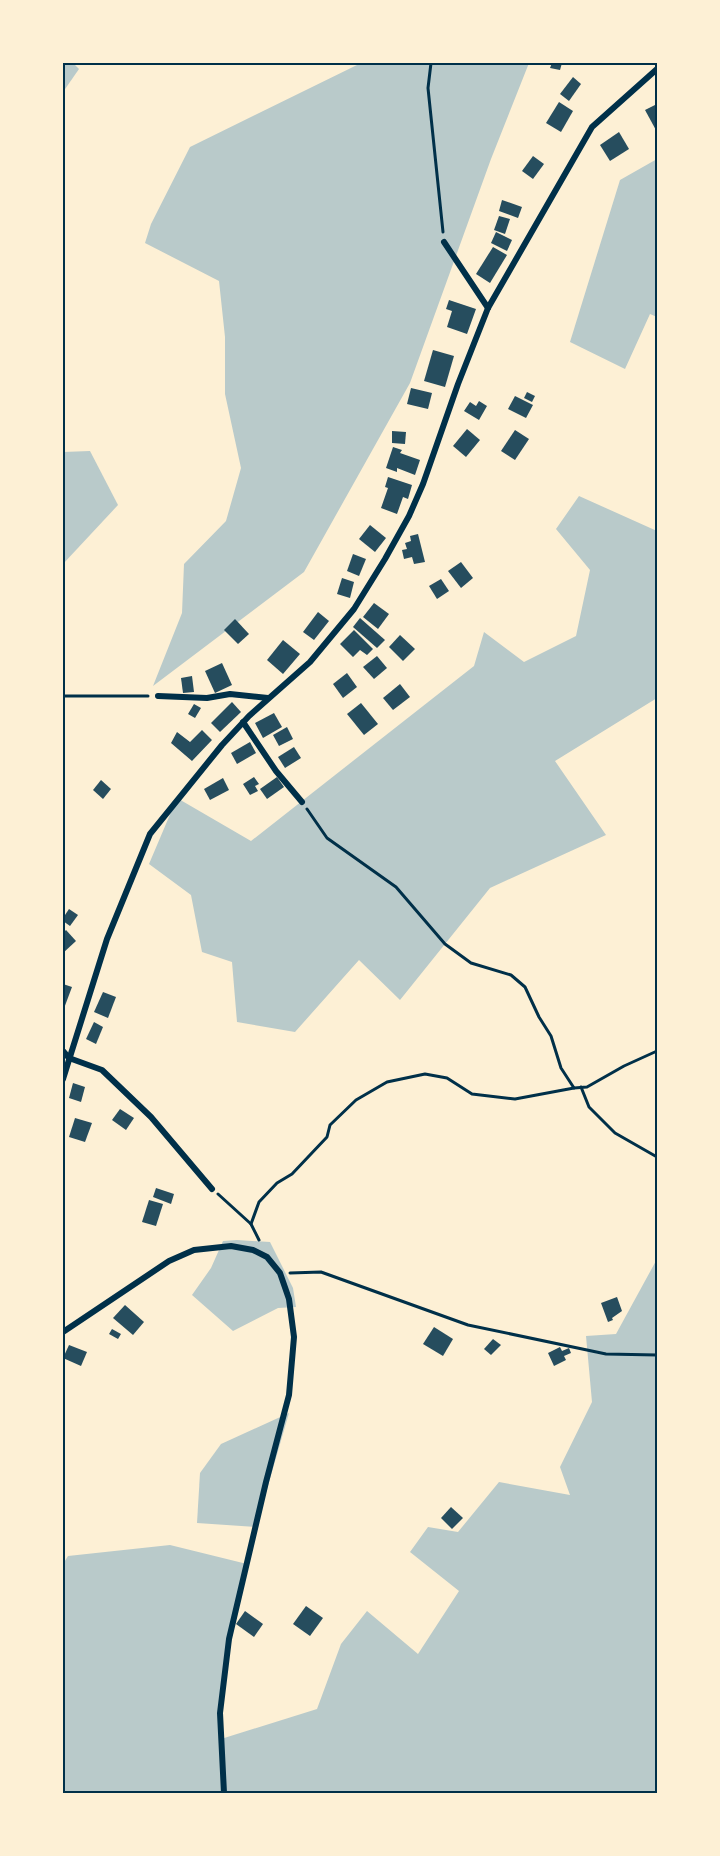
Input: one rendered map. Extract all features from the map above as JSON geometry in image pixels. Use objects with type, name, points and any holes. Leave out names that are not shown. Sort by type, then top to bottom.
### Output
[{"type":"street","points":[[63,1078],[107,939],[150,834],[222,745],[268,698],[310,662],[354,609],[409,516],[488,308],[592,127],[657,69]]},
{"type":"street","points":[[444,242],[488,308]]},
{"type":"street","points":[[158,696],[207,698],[230,694],[268,698]]},
{"type":"street","points":[[243,722],[276,771],[302,802]]},
{"type":"street","points":[[63,1050],[69,1058],[102,1070],[152,1117],[213,1189]]},
{"type":"street","points":[[63,1332],[153,1271],[194,1250],[231,1246],[254,1250],[267,1257],[280,1273],[289,1299],[294,1336],[289,1395],[229,1639],[220,1713],[224,1793]]},
{"type":"path","points":[[431,63],[428,88],[444,242]]},
{"type":"path","points":[[63,696],[158,696]]},
{"type":"path","points":[[302,802],[327,838],[396,887],[445,944],[471,963],[511,975],[525,987],[551,1036],[561,1068],[574,1088]]},
{"type":"path","points":[[251,1224],[260,1202],[277,1183],[292,1174],[327,1137],[330,1125],[356,1100],[387,1082],[425,1074],[447,1078],[472,1094],[515,1099],[587,1087],[657,1051]]},
{"type":"path","points":[[581,1087],[589,1107],[615,1133],[657,1157]]},
{"type":"path","points":[[213,1189],[251,1224],[267,1257]]},
{"type":"path","points":[[280,1273],[321,1272],[468,1325],[564,1346],[606,1354],[657,1355]]},
{"type":"shaded area","points":[[63,63],[73,63],[79,69],[63,92]]},
{"type":"shaded area","points":[[358,63],[529,63],[491,159],[410,383],[304,572],[153,686],[182,613],[184,564],[226,521],[241,468],[225,394],[225,337],[219,281],[145,243],[151,224],[190,147]]},
{"type":"shaded area","points":[[657,159],[657,317],[650,314],[625,369],[570,342],[620,180]]},
{"type":"shaded area","points":[[90,451],[118,505],[63,564],[63,452]]},
{"type":"shaded area","points":[[579,496],[657,531],[657,698],[555,761],[606,835],[490,888],[400,1000],[359,960],[295,1032],[237,1022],[232,962],[202,952],[191,895],[149,864],[177,798],[251,841],[474,666],[484,632],[524,662],[576,636],[590,570],[556,529]]},
{"type":"shaded area","points":[[223,1241],[270,1242],[293,1288],[296,1307],[278,1308],[233,1331],[192,1295],[211,1268]]},
{"type":"shaded area","points":[[657,1259],[657,1793],[63,1793],[63,1564],[68,1556],[170,1545],[247,1564],[238,1599],[220,1712],[221,1739],[317,1709],[341,1644],[367,1611],[418,1654],[459,1591],[410,1552],[428,1527],[458,1532],[499,1482],[570,1495],[560,1467],[592,1402],[586,1336],[616,1334]]},
{"type":"shaded area","points":[[289,1413],[256,1527],[197,1523],[200,1473],[221,1444]]},
{"type":"building","points":[[552,63],[562,63],[560,70],[550,68]]},
{"type":"building","points":[[573,77],[581,84],[569,101],[560,94]]},
{"type":"building","points":[[559,102],[573,111],[561,132],[546,123]]},
{"type":"building","points":[[657,104],[657,132],[645,110]]},
{"type":"building","points":[[619,132],[629,149],[610,161],[600,145]]},
{"type":"building","points":[[533,156],[544,164],[533,179],[522,171]]},
{"type":"building","points":[[502,200],[522,207],[518,218],[499,211]]},
{"type":"building","points":[[499,216],[510,219],[505,234],[494,230]]},
{"type":"building","points":[[496,232],[512,240],[507,251],[491,243]]},
{"type":"building","points":[[493,247],[507,255],[490,283],[476,274]]},
{"type":"building","points":[[449,300],[476,309],[467,334],[447,327],[452,311],[446,309]]},
{"type":"building","points":[[433,350],[454,356],[445,387],[424,381]]},
{"type":"building","points":[[411,388],[432,393],[428,409],[407,404]]},
{"type":"building","points":[[527,392],[535,396],[532,402],[524,398]]},
{"type":"building","points":[[515,396],[533,405],[526,418],[508,409]]},
{"type":"building","points":[[479,401],[487,406],[479,420],[464,411],[470,402],[476,406]]},
{"type":"building","points":[[467,429],[480,440],[466,457],[453,446]]},
{"type":"building","points":[[515,430],[529,439],[515,460],[501,451]]},
{"type":"building","points":[[392,431],[406,432],[405,444],[392,443]]},
{"type":"building","points":[[393,447],[402,450],[400,453],[420,460],[415,475],[397,468],[397,472],[386,468]]},
{"type":"building","points":[[388,477],[412,485],[408,499],[403,497],[397,514],[381,508],[388,488],[385,487]]},
{"type":"building","points":[[370,525],[386,538],[375,552],[359,539]]},
{"type":"building","points":[[418,534],[425,562],[414,564],[412,557],[404,559],[402,550],[407,549],[405,543],[411,541],[410,536]]},
{"type":"building","points":[[353,554],[366,559],[359,576],[347,571]]},
{"type":"building","points":[[461,562],[473,578],[461,588],[448,571]]},
{"type":"building","points":[[342,578],[354,582],[350,598],[337,594]]},
{"type":"building","points":[[441,579],[449,591],[437,599],[429,586]]},
{"type":"building","points":[[374,603],[389,614],[378,629],[363,617]]},
{"type":"building","points":[[318,612],[329,621],[314,640],[303,632]]},
{"type":"building","points":[[360,618],[385,640],[377,648],[353,627]]},
{"type":"building","points":[[235,619],[249,634],[238,644],[224,630]]},
{"type":"building","points":[[354,630],[373,649],[367,655],[360,650],[353,657],[340,644]]},
{"type":"building","points":[[400,635],[415,649],[403,661],[389,647]]},
{"type":"building","points":[[283,640],[300,654],[283,674],[267,660]]},
{"type":"building","points":[[377,656],[387,668],[374,679],[363,667]]},
{"type":"building","points":[[222,663],[232,685],[215,693],[205,671]]},
{"type":"building","points":[[347,673],[357,687],[343,698],[333,684]]},
{"type":"building","points":[[192,676],[194,692],[183,693],[181,678]]},
{"type":"building","points":[[400,684],[410,697],[393,710],[383,698]]},
{"type":"building","points":[[232,702],[241,712],[220,732],[211,723]]},
{"type":"building","points":[[361,703],[378,724],[364,735],[347,714]]},
{"type":"building","points":[[194,704],[201,708],[195,718],[188,714]]},
{"type":"building","points":[[274,713],[282,727],[263,738],[255,723]]},
{"type":"building","points":[[287,727],[293,739],[279,746],[273,735]]},
{"type":"building","points":[[202,730],[212,740],[192,761],[171,743],[177,732],[190,742]]},
{"type":"building","points":[[250,742],[256,753],[237,764],[231,753]]},
{"type":"building","points":[[294,747],[301,758],[285,768],[278,757]]},
{"type":"building","points":[[254,777],[259,784],[255,786],[258,791],[250,795],[243,784]]},
{"type":"building","points":[[277,777],[284,787],[267,799],[260,789]]},
{"type":"building","points":[[223,778],[229,790],[210,800],[204,789]]},
{"type":"building","points":[[101,780],[111,789],[103,799],[93,790]]},
{"type":"building","points":[[69,909],[78,915],[70,926],[63,921]]},
{"type":"building","points":[[66,930],[76,941],[63,953],[63,933]]},
{"type":"building","points":[[63,984],[72,987],[63,1011]]},
{"type":"building","points":[[103,992],[116,997],[108,1018],[94,1012]]},
{"type":"building","points":[[94,1022],[103,1027],[96,1044],[86,1039]]},
{"type":"building","points":[[73,1083],[85,1087],[81,1102],[69,1098]]},
{"type":"building","points":[[120,1109],[134,1118],[126,1130],[112,1120]]},
{"type":"building","points":[[75,1118],[92,1123],[85,1142],[69,1137]]},
{"type":"building","points":[[156,1188],[174,1194],[171,1204],[153,1197]]},
{"type":"building","points":[[149,1200],[163,1204],[156,1226],[142,1222]]},
{"type":"building","points":[[617,1297],[622,1311],[608,1322],[601,1303]]},
{"type":"building","points":[[125,1305],[144,1322],[133,1335],[113,1318]]},
{"type":"building","points":[[434,1327],[453,1339],[443,1356],[423,1344]]},
{"type":"building","points":[[112,1329],[121,1334],[118,1339],[109,1334]]},
{"type":"building","points":[[493,1339],[501,1345],[491,1355],[484,1349]]},
{"type":"building","points":[[69,1345],[87,1352],[81,1366],[63,1358]]},
{"type":"building","points":[[560,1347],[562,1351],[569,1348],[571,1353],[564,1356],[566,1360],[554,1366],[548,1353]]},
{"type":"building","points":[[451,1507],[463,1518],[452,1529],[441,1518]]},
{"type":"building","points":[[306,1606],[323,1618],[310,1636],[293,1624]]},
{"type":"building","points":[[245,1611],[263,1624],[254,1637],[236,1624]]}]
